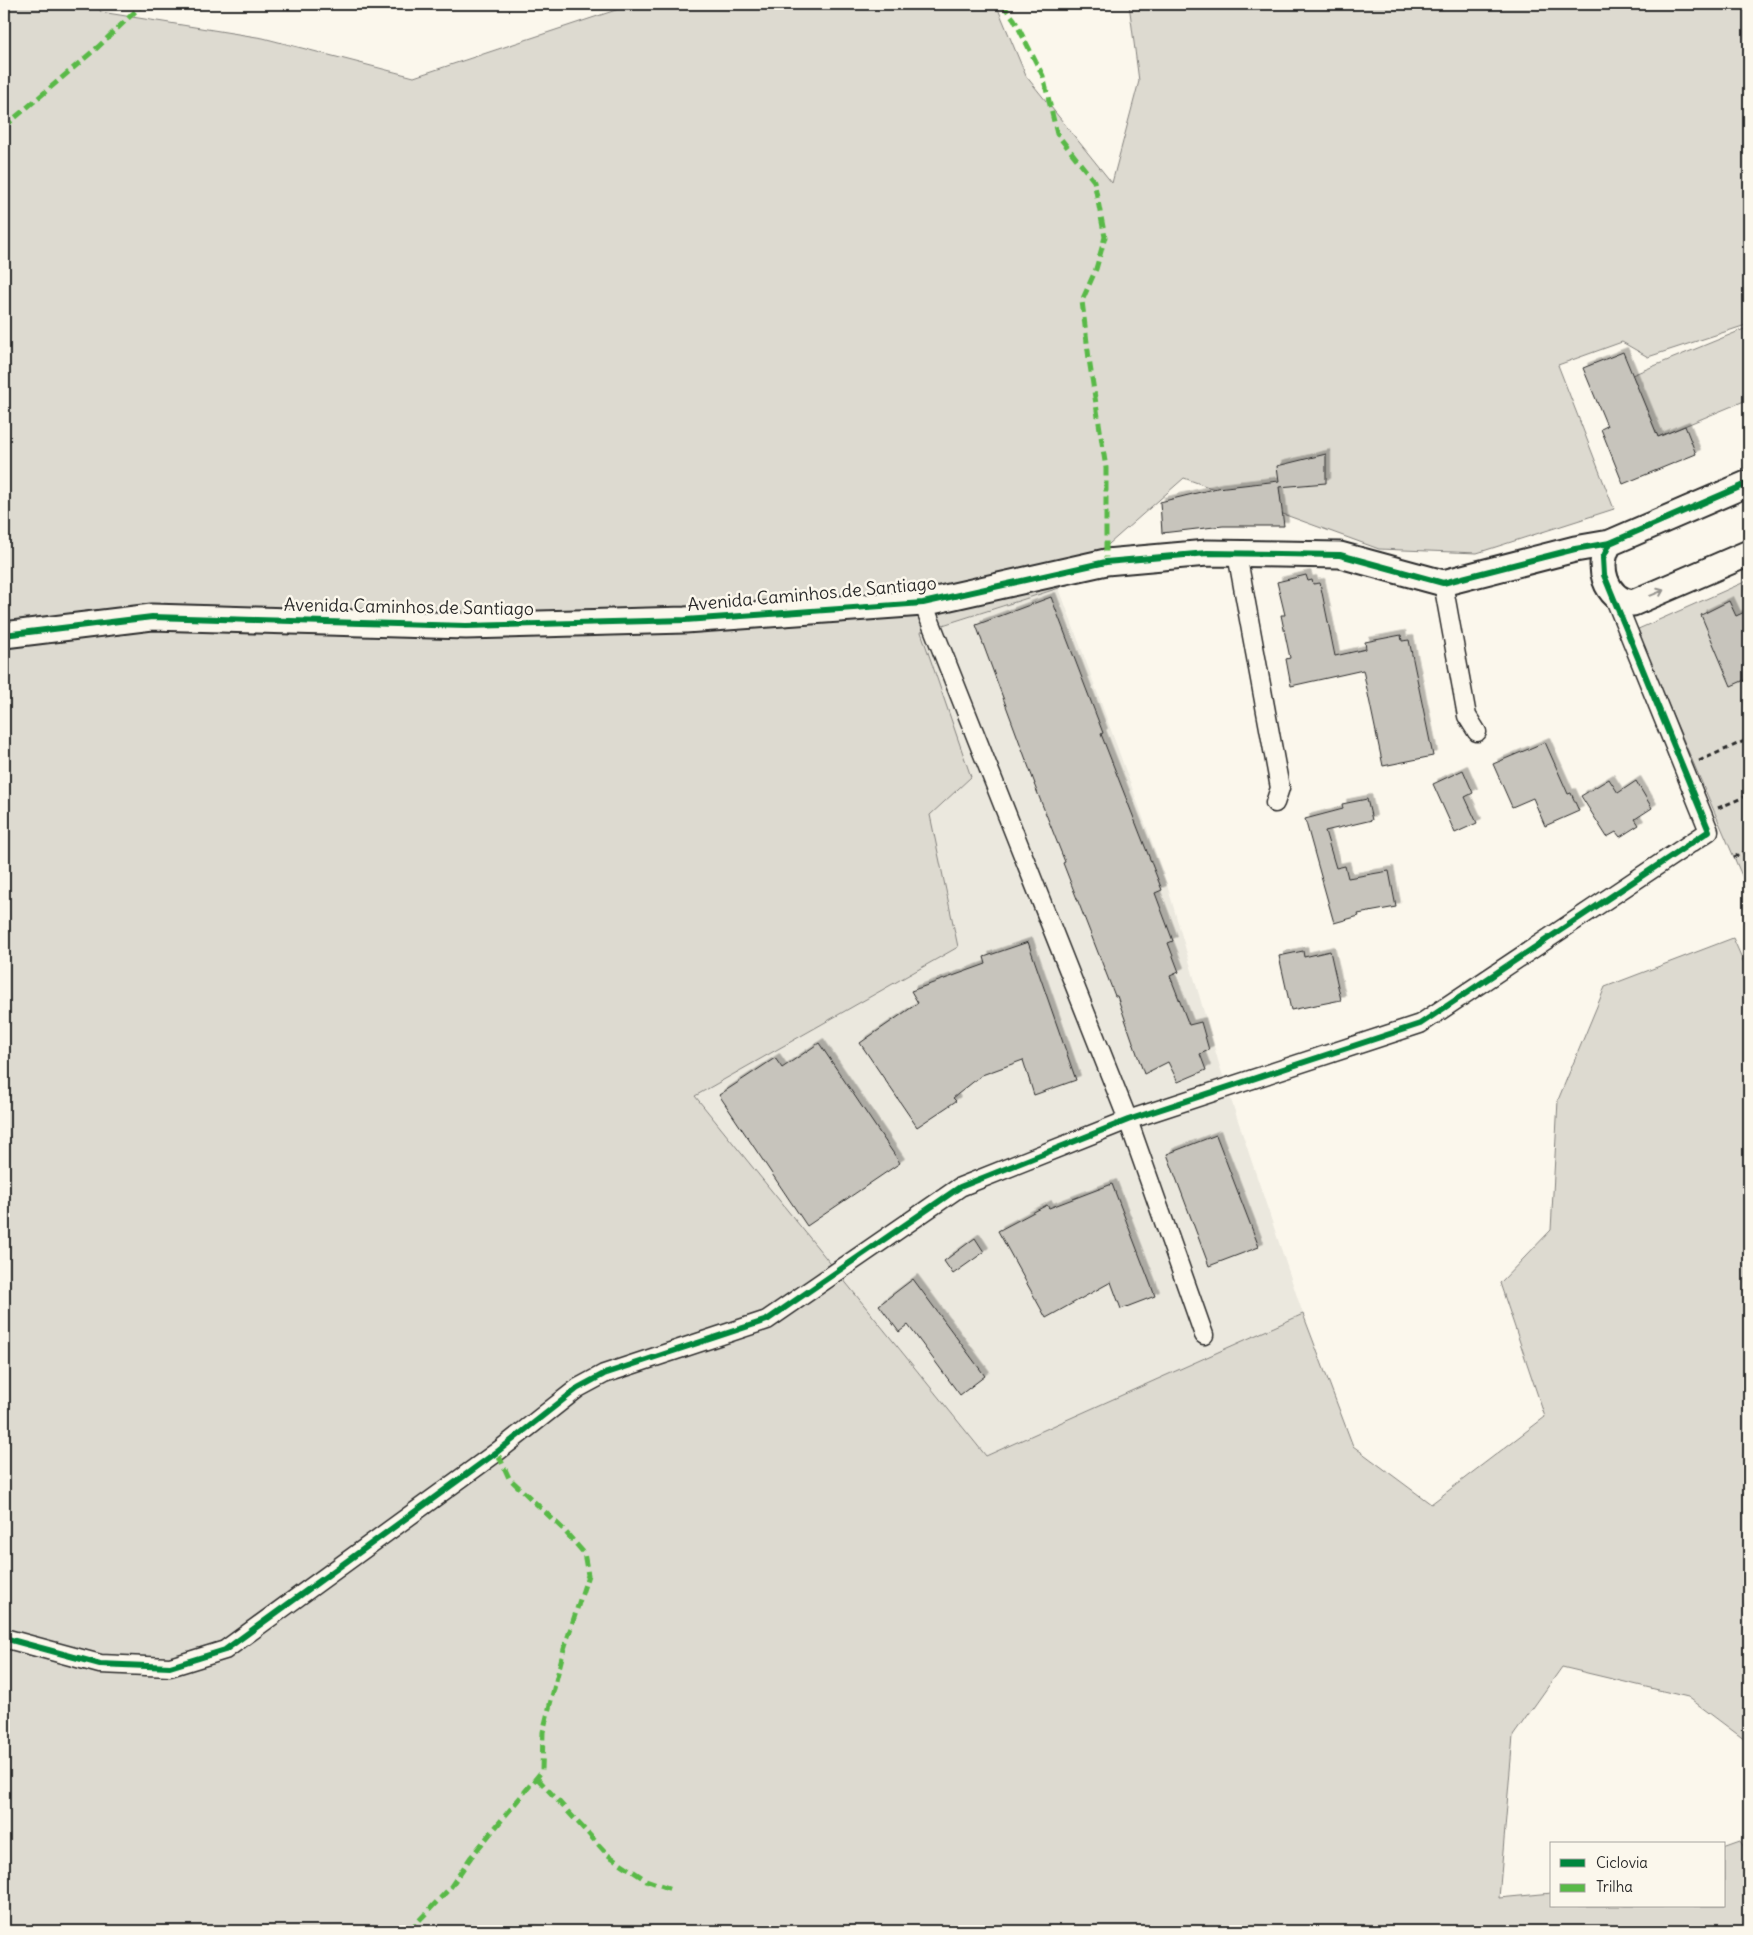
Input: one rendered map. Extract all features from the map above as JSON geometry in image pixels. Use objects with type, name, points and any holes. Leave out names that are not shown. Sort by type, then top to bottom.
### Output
[{"type":"street","name":"Avenida Caminhos de Santiago","points":[[4,635],[152,617],[466,626],[685,620],[923,602],[1106,562],[1207,554],[1340,555],[1443,583],[1575,549],[1610,543],[1749,482]]},
{"type":"street","points":[[4,1638],[100,1664],[170,1667],[225,1650],[497,1452],[578,1388],[604,1374],[767,1320],[960,1187],[1128,1120],[1420,1024],[1709,831],[1602,567],[1603,558],[1610,543]]},
{"type":"street","points":[[1613,594],[1620,600],[1633,604],[1749,553]]},
{"type":"street","points":[[1237,554],[1280,788],[1275,804]]},
{"type":"street","points":[[1443,583],[1467,716],[1477,732]]},
{"type":"street","points":[[923,602],[1128,1120],[1204,1335]]},
{"type":"path","points":[[1694,763],[1749,739]]},
{"type":"path","points":[[1714,810],[1749,794]]},
{"type":"path","points":[[1734,857],[1749,850]]},
{"type":"shaded area","points":[[4,4],[95,4],[101,12],[263,38],[414,77],[634,4],[996,4],[1026,76],[1112,183],[1139,81],[1129,4],[1749,4],[1749,324],[1648,357],[1622,342],[1558,365],[1614,509],[1477,553],[1379,549],[1184,478],[1059,588],[921,632],[971,777],[930,815],[958,947],[695,1096],[986,1456],[1303,1314],[1353,1446],[1431,1504],[1545,1417],[1500,1283],[1551,1230],[1558,1100],[1605,987],[1733,938],[1749,974],[1749,1743],[1688,1697],[1562,1667],[1513,1736],[1499,1898],[1550,1893],[1550,1908],[1726,1908],[1726,1846],[1741,1841],[1749,1853],[1749,1931],[4,1931]]},
{"type":"shaded area","points":[[1749,327],[1749,399],[1658,437],[1632,375]]},
{"type":"shaded area","points":[[1749,580],[1749,892],[1636,630]]},
{"type":"shaded area","points":[[1059,588],[1165,878],[1220,1067],[1303,1314],[986,1456],[695,1096],[958,947],[929,815],[971,777],[921,633]]},
{"type":"building","points":[[1623,352],[1658,437],[1685,426],[1696,454],[1623,484],[1601,429],[1607,426],[1583,368]]},
{"type":"building","points":[[1326,454],[1326,483],[1279,487],[1284,526],[1223,526],[1162,533],[1160,502],[1217,488],[1279,481],[1277,466]]},
{"type":"building","points":[[1306,575],[1308,581],[1312,580],[1313,584],[1320,583],[1335,656],[1366,649],[1365,642],[1401,635],[1402,641],[1409,640],[1433,756],[1383,766],[1363,670],[1291,686],[1286,659],[1290,658],[1281,615],[1285,615],[1277,582]]},
{"type":"building","points":[[1051,597],[1103,733],[1101,734],[1162,890],[1155,893],[1173,941],[1168,943],[1179,972],[1170,976],[1189,1025],[1201,1022],[1209,1050],[1200,1054],[1206,1070],[1178,1082],[1168,1062],[1144,1074],[1117,996],[1115,996],[1063,863],[1065,862],[1034,784],[976,625]]},
{"type":"building","points":[[1729,601],[1736,616],[1749,610],[1749,678],[1731,686],[1701,615]]},
{"type":"building","points":[[1545,742],[1568,794],[1571,793],[1579,811],[1545,826],[1533,798],[1512,807],[1493,764]]},
{"type":"building","points":[[1463,770],[1473,793],[1465,797],[1477,823],[1455,833],[1433,784]]},
{"type":"building","points":[[1609,779],[1618,793],[1636,781],[1652,808],[1635,819],[1639,825],[1620,837],[1616,832],[1607,837],[1581,796]]},
{"type":"building","points":[[1367,799],[1372,820],[1325,831],[1336,868],[1345,866],[1348,878],[1389,871],[1396,907],[1358,914],[1359,916],[1334,923],[1305,819],[1343,809],[1342,804]]},
{"type":"building","points":[[1028,942],[1076,1080],[1034,1095],[1023,1060],[982,1075],[953,1098],[956,1101],[917,1127],[860,1043],[918,1003],[911,991],[986,964],[984,957]]},
{"type":"building","points":[[1303,951],[1304,957],[1330,951],[1341,1000],[1291,1010],[1279,956]]},
{"type":"building","points":[[819,1043],[900,1163],[807,1226],[719,1095],[775,1058],[782,1068]]},
{"type":"building","points":[[1216,1135],[1259,1247],[1209,1266],[1167,1154]]},
{"type":"building","points":[[1112,1184],[1155,1296],[1121,1309],[1111,1282],[1046,1318],[998,1231],[1047,1205],[1049,1208]]},
{"type":"building","points":[[975,1238],[984,1252],[953,1274],[944,1261]]},
{"type":"building","points":[[913,1279],[985,1376],[960,1395],[908,1325],[899,1332],[879,1305]]},
{"type":"marked path","points":[[4,127],[98,47],[143,4]]},
{"type":"marked path","points":[[1002,4],[1014,19],[1043,76],[1057,134],[1094,181],[1105,237],[1096,269],[1082,301],[1106,468],[1106,562]]},
{"type":"marked path","points":[[409,1931],[450,1888],[471,1857],[542,1771],[543,1732],[564,1649],[588,1575],[584,1553],[563,1529],[509,1478],[497,1452]]},
{"type":"marked path","points":[[537,1778],[608,1855],[646,1880],[671,1889]]},
{"type":"cycle path","points":[[4,635],[152,617],[466,626],[685,620],[923,603],[1106,562],[1207,553],[1340,555],[1443,583],[1575,549],[1610,543],[1749,483]]},
{"type":"cycle path","points":[[4,1638],[100,1664],[170,1667],[225,1650],[497,1452],[578,1388],[604,1374],[767,1320],[960,1187],[1128,1120],[1420,1024],[1709,831],[1604,575],[1603,558],[1610,543]]}]
